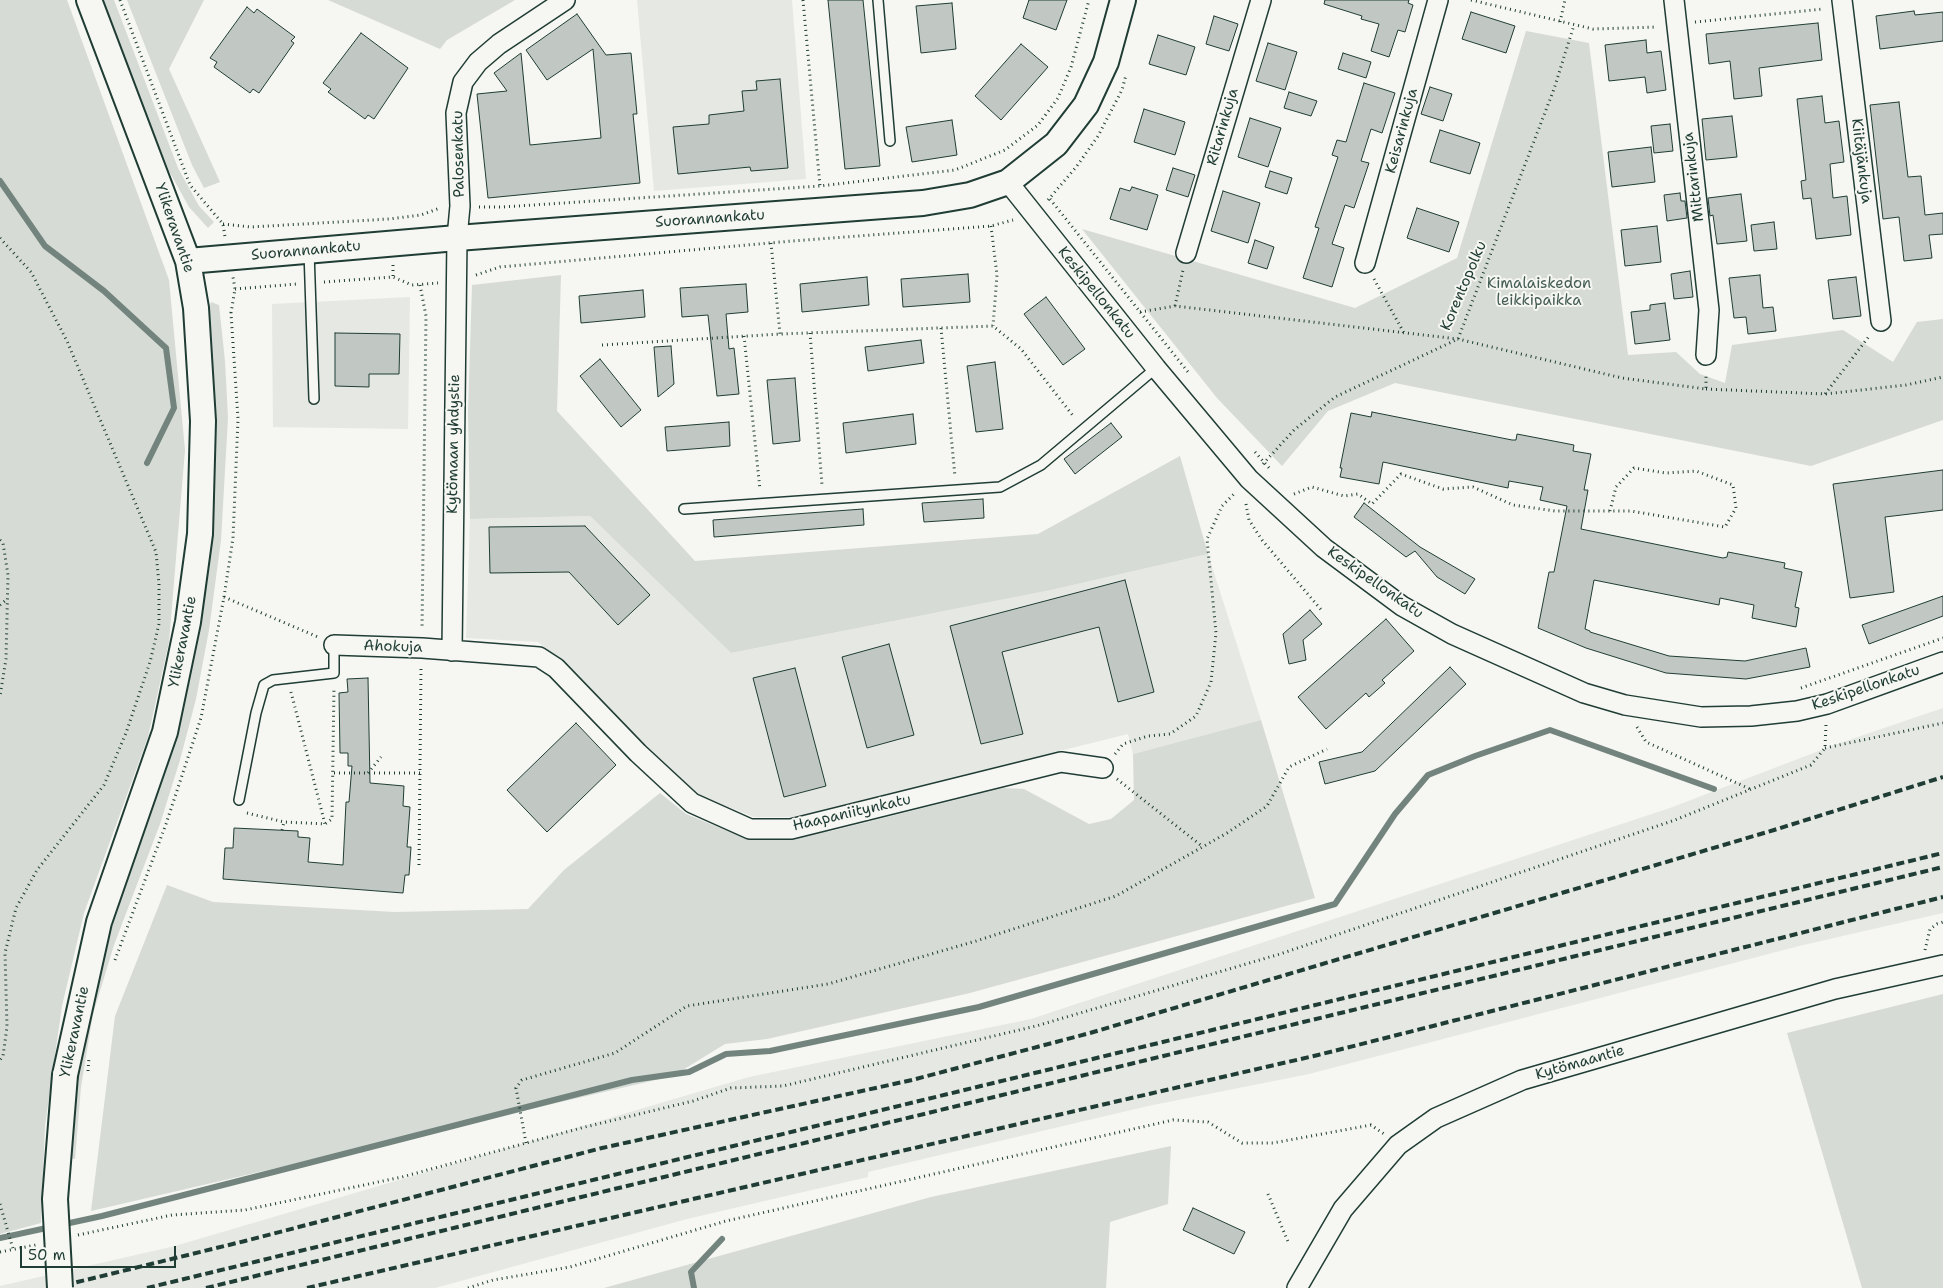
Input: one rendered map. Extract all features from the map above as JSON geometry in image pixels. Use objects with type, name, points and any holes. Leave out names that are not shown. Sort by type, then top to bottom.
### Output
[{"type":"street","name":"Ylikeravantie","points":[[60,1288],[55,1199],[65,1075],[99,922],[165,732],[188,622],[200,534],[203,421],[196,308],[188,261],[89,0]]},
{"type":"street","name":"Palosenkatu","points":[[456,238],[460,206],[456,113],[463,82],[478,62],[499,44],[565,0]]},
{"type":"street","name":"Suorannankatu","points":[[188,261],[456,238],[923,203],[970,194],[1008,182],[1056,144],[1086,105],[1106,62],[1122,0]]},
{"type":"street","name":"Ritarinkuja","points":[[1186,253],[1261,0]]},
{"type":"street","name":"Keisarinkuja","points":[[1365,263],[1438,0]]},
{"type":"street","name":"Mittarinkuja","points":[[1674,0],[1709,310],[1706,354]]},
{"type":"street","name":"Kiitäjänkuja","points":[[1842,0],[1881,321]]},
{"type":"street","name":"Keskipellonkatu","points":[[1008,182],[1156,368],[1249,479],[1324,548],[1402,606],[1452,634],[1584,693],[1625,705],[1701,718],[1751,716],[1797,711],[1827,704],[1943,662]]},
{"type":"street","name":"Kytömaan yhdystie","points":[[452,651],[456,238]]},
{"type":"street","name":"Ahokuja","points":[[334,645],[452,651]]},
{"type":"street","name":"Haapaniitynkatu","points":[[452,651],[539,657],[556,668],[638,754],[692,804],[750,828],[790,829],[1061,762],[1103,768]]},
{"type":"street","name":"Kytömaantie","points":[[1297,1288],[1343,1209],[1398,1145],[1436,1118],[1522,1080],[1835,989],[1943,965]]},
{"type":"lane","points":[[878,0],[890,141]]},
{"type":"lane","points":[[309,251],[314,399]]},
{"type":"lane","points":[[684,508],[1000,487],[1041,465],[1156,368]]},
{"type":"lane","points":[[239,800],[256,713],[264,685],[273,680],[334,673],[334,645]]},
{"type":"path","points":[[120,0],[190,184],[223,224],[251,227],[380,220],[421,215],[438,208],[460,206],[504,208],[820,186],[956,170],[1005,150],[1038,125],[1058,98],[1071,67],[1089,0]]},
{"type":"path","points":[[803,0],[820,186]]},
{"type":"path","points":[[1560,22],[1565,0]]},
{"type":"path","name":"Korentopolku","points":[[1103,768],[1123,744],[1148,736],[1170,734],[1196,716],[1212,682],[1216,633],[1207,539],[1222,506],[1294,430],[1335,397],[1458,339],[1554,90],[1574,25]]},
{"type":"path","points":[[1050,199],[1188,373]]},
{"type":"path","points":[[991,226],[997,275],[993,326]]},
{"type":"path","points":[[0,238],[31,272],[68,341],[156,552],[159,584],[159,624],[150,662],[126,733],[104,785],[37,870],[16,908],[5,953],[7,1027],[3,1056],[0,1060]]},
{"type":"path","points":[[772,243],[780,334]]},
{"type":"path","points":[[1176,306],[1186,253]]},
{"type":"path","points":[[1365,263],[1404,333]]},
{"type":"path","points":[[419,865],[426,316],[420,285]]},
{"type":"path","points":[[1140,312],[1176,306],[1458,339],[1622,378],[1706,390],[1825,394],[1906,385],[1943,377]]},
{"type":"path","points":[[1825,394],[1881,321]]},
{"type":"path","points":[[602,345],[780,334],[993,326],[1021,349],[1084,430]]},
{"type":"path","points":[[940,328],[956,490]]},
{"type":"path","points":[[810,333],[823,499]]},
{"type":"path","points":[[744,336],[761,503]]},
{"type":"path","points":[[1706,354],[1706,390]]},
{"type":"path","points":[[1251,448],[1276,475]]},
{"type":"path","points":[[1294,494],[1312,487],[1344,496],[1358,494],[1372,504],[1401,474],[1443,489],[1473,487],[1512,505],[1555,511],[1610,511],[1631,510],[1725,527],[1736,508],[1733,485],[1696,471],[1666,473],[1634,468],[1616,487],[1610,511]]},
{"type":"path","points":[[1249,479],[1244,496],[1249,520],[1262,540],[1323,612]]},
{"type":"path","points":[[1288,488],[1300,501]]},
{"type":"path","points":[[0,540],[3,543],[8,575],[6,659],[0,696]]},
{"type":"path","points":[[224,597],[313,634],[334,645]]},
{"type":"path","points":[[0,605],[6,600]]},
{"type":"path","points":[[1794,690],[1943,638]]},
{"type":"path","points":[[239,800],[246,813],[284,822],[325,824],[332,819],[334,673]]},
{"type":"path","points":[[287,678],[325,824]]},
{"type":"path","points":[[69,1237],[172,1216],[245,1210],[402,1177],[526,1143],[693,1101],[731,1088],[783,1086],[1036,1026],[1280,954],[1674,820],[1811,765],[1825,748],[1827,704]]},
{"type":"path","points":[[1625,705],[1646,742],[1750,790]]},
{"type":"path","points":[[1825,748],[1943,723]]},
{"type":"path","points":[[526,1143],[516,1088],[522,1080],[616,1053],[687,1006],[828,984],[976,941],[1116,896],[1203,847],[1267,806],[1289,767],[1327,749]]},
{"type":"path","points":[[368,773],[381,757]]},
{"type":"path","points":[[1103,768],[1203,847]]},
{"type":"path","points":[[334,774],[420,774]]},
{"type":"path","points":[[282,830],[284,822]]},
{"type":"path","points":[[1921,970],[1930,929],[1943,922]]},
{"type":"path","points":[[0,995],[6,990]]},
{"type":"path","points":[[468,1288],[493,1280],[570,1267],[726,1221],[1173,1120],[1208,1122],[1242,1143],[1273,1143],[1371,1125],[1398,1145]]},
{"type":"path","points":[[1268,1194],[1289,1244]]},
{"type":"path","points":[[0,1204],[13,1249]]},
{"type":"path","points":[[0,1252],[41,1243]]},
{"type":"shaded area","points":[[637,0],[792,0],[806,179],[654,191]]},
{"type":"shaded area","points":[[410,297],[408,429],[273,427],[272,304]]},
{"type":"shaded area","points":[[590,516],[731,653],[1051,590],[1208,554],[1261,720],[1133,754],[1128,734],[793,817],[754,817],[701,796],[645,747],[558,658],[538,642],[466,638],[470,519]]},
{"type":"shaded area","points":[[1943,708],[1943,913],[1799,946],[1309,1074],[1148,1106],[868,1172],[868,1177],[687,1219],[435,1288],[0,1288],[0,1286],[175,1246],[749,1077],[1031,1019],[1670,808],[1837,744]]},
{"type":"green space","points":[[0,0],[67,0],[169,280],[185,450],[169,642],[148,737],[84,913],[62,1006],[45,1126],[41,1223],[0,1234]]},
{"type":"green space","points":[[102,0],[114,0],[178,168],[199,206],[214,222],[208,228],[189,207],[169,171]]},
{"type":"green space","points":[[127,0],[204,0],[169,69],[220,182],[204,188],[192,165]]},
{"type":"green space","points":[[328,0],[515,0],[447,40],[440,49]]},
{"type":"green space","name":"Kimalaiskedon leikkipaikka","points":[[1526,31],[1589,43],[1628,355],[1676,352],[1700,374],[1725,383],[1732,345],[1843,330],[1893,362],[1917,322],[1943,319],[1943,420],[1811,466],[1395,383],[1328,411],[1282,466],[1217,398],[1082,229],[1355,308],[1457,258]]},
{"type":"green space","points":[[561,275],[557,411],[695,561],[1038,534],[1180,456],[1208,554],[1051,590],[731,653],[590,516],[470,519],[468,413],[472,285]]},
{"type":"green space","points":[[211,302],[219,305],[225,361],[228,418],[221,540],[209,630],[196,699],[180,760],[160,824],[114,945],[93,1014],[81,1087],[75,1159],[70,1158],[84,1022],[108,923],[166,756],[211,414],[212,371],[206,320]]},
{"type":"green space","points":[[1261,720],[1315,898],[970,993],[767,1039],[725,1044],[673,1076],[91,1211],[115,1016],[167,885],[213,902],[395,912],[528,909],[564,870],[660,793],[686,814],[742,837],[831,831],[1003,788],[1024,789],[1089,824],[1111,819],[1134,800],[1133,754]]},
{"type":"green space","points":[[1943,994],[1943,1288],[1862,1288],[1787,1033]]},
{"type":"green space","points":[[1171,1146],[1168,1204],[1110,1222],[1106,1288],[604,1288],[931,1197]]},
{"type":"building","points":[[828,0],[863,0],[880,166],[845,169]]},
{"type":"building","points":[[1029,0],[1067,0],[1056,30],[1023,18]]},
{"type":"building","points":[[1325,0],[1409,0],[1408,3],[1413,5],[1405,32],[1398,30],[1389,57],[1371,51],[1379,24],[1361,19],[1362,16],[1324,4]]},
{"type":"building","points":[[952,3],[956,49],[921,53],[916,6]]},
{"type":"building","points":[[247,7],[254,13],[257,9],[295,37],[291,41],[294,43],[259,93],[253,89],[250,93],[214,67],[217,62],[210,58]]},
{"type":"building","points":[[1914,11],[1915,15],[1943,12],[1943,41],[1880,49],[1876,16]]},
{"type":"building","points":[[1471,12],[1515,26],[1506,53],[1462,39]]},
{"type":"building","points":[[577,14],[606,55],[631,53],[637,114],[633,114],[640,183],[488,198],[477,94],[507,91],[494,73],[521,53],[530,145],[601,138],[593,49],[547,80],[526,50]]},
{"type":"building","points":[[1214,16],[1238,24],[1229,51],[1206,44]]},
{"type":"building","points":[[1818,23],[1822,60],[1759,68],[1762,96],[1734,99],[1730,61],[1709,64],[1706,34]]},
{"type":"building","points":[[361,33],[408,68],[374,119],[368,115],[365,119],[328,92],[331,89],[323,83]]},
{"type":"building","points":[[1158,35],[1195,47],[1186,75],[1149,64]]},
{"type":"building","points":[[1646,40],[1647,53],[1661,51],[1666,90],[1647,93],[1645,77],[1609,81],[1605,45]]},
{"type":"building","points":[[1268,43],[1297,52],[1285,90],[1256,81]]},
{"type":"building","points":[[1021,44],[1048,67],[1001,120],[975,96]]},
{"type":"building","points":[[1343,53],[1371,62],[1366,78],[1338,69]]},
{"type":"building","points":[[780,79],[788,168],[751,171],[750,167],[678,174],[673,127],[709,124],[709,115],[744,111],[742,91],[757,90],[756,81]]},
{"type":"building","points":[[1364,83],[1395,93],[1382,133],[1371,129],[1361,161],[1369,163],[1354,208],[1345,205],[1332,244],[1344,248],[1332,287],[1303,278],[1319,228],[1315,227],[1338,157],[1332,155],[1337,140],[1346,142]]},
{"type":"building","points":[[1430,87],[1452,94],[1443,121],[1421,114]]},
{"type":"building","points":[[1289,92],[1317,101],[1311,116],[1284,108]]},
{"type":"building","points":[[1822,96],[1825,123],[1839,121],[1844,162],[1830,164],[1833,198],[1847,196],[1851,235],[1816,239],[1811,198],[1803,199],[1801,181],[1806,180],[1797,99]]},
{"type":"building","points":[[1899,102],[1908,177],[1921,176],[1925,215],[1943,213],[1943,234],[1929,235],[1932,258],[1904,261],[1899,217],[1883,219],[1870,105]]},
{"type":"building","points":[[1144,109],[1185,122],[1175,155],[1134,142]]},
{"type":"building","points":[[1732,116],[1737,157],[1706,160],[1702,119]]},
{"type":"building","points":[[1250,118],[1281,128],[1268,167],[1238,157]]},
{"type":"building","points":[[952,120],[957,155],[912,162],[906,127]]},
{"type":"building","points":[[1670,124],[1673,151],[1654,153],[1651,126]]},
{"type":"building","points":[[1440,130],[1480,143],[1470,174],[1430,162]]},
{"type":"building","points":[[1651,147],[1655,182],[1612,187],[1608,152]]},
{"type":"building","points":[[1173,168],[1195,175],[1188,197],[1166,190]]},
{"type":"building","points":[[1270,171],[1292,178],[1287,194],[1265,187]]},
{"type":"building","points":[[1132,187],[1158,195],[1147,230],[1110,219],[1120,188],[1130,191]]},
{"type":"building","points":[[1223,191],[1260,203],[1248,243],[1211,231]]},
{"type":"building","points":[[1680,193],[1681,201],[1685,201],[1687,218],[1667,221],[1664,195]]},
{"type":"building","points":[[1741,194],[1747,241],[1717,244],[1713,215],[1710,216],[1708,198]]},
{"type":"building","points":[[1417,208],[1459,222],[1449,252],[1407,238]]},
{"type":"building","points":[[1774,222],[1777,249],[1754,251],[1751,225]]},
{"type":"building","points":[[1657,226],[1661,262],[1625,266],[1621,230]]},
{"type":"building","points":[[1255,240],[1274,247],[1267,269],[1248,263]]},
{"type":"building","points":[[1690,271],[1693,297],[1674,299],[1671,274]]},
{"type":"building","points":[[968,274],[970,302],[903,307],[901,279]]},
{"type":"building","points":[[1760,275],[1763,308],[1773,307],[1776,331],[1748,334],[1746,317],[1734,318],[1729,278]]},
{"type":"building","points":[[867,277],[869,305],[802,312],[800,284]]},
{"type":"building","points":[[1856,277],[1861,316],[1833,319],[1828,280]]},
{"type":"building","points":[[746,284],[748,312],[726,314],[729,349],[734,348],[739,394],[717,396],[708,315],[682,317],[680,288]]},
{"type":"building","points":[[643,290],[645,317],[581,323],[579,296]]},
{"type":"building","points":[[1046,297],[1085,349],[1063,365],[1024,314]]},
{"type":"building","points":[[1665,303],[1670,340],[1635,344],[1631,312],[1650,310],[1650,305]]},
{"type":"building","points":[[335,333],[400,334],[399,374],[369,374],[369,387],[335,386]]},
{"type":"building","points":[[921,340],[924,363],[868,371],[865,347]]},
{"type":"building","points":[[671,346],[674,384],[658,397],[654,347]]},
{"type":"building","points":[[600,359],[641,410],[621,427],[580,376]]},
{"type":"building","points":[[995,362],[1003,429],[976,432],[967,366]]},
{"type":"building","points":[[795,378],[800,441],[773,444],[767,380]]},
{"type":"building","points":[[1372,412],[1512,440],[1516,440],[1517,434],[1574,445],[1573,451],[1591,454],[1584,490],[1588,490],[1581,529],[1723,558],[1727,557],[1728,552],[1785,563],[1784,568],[1802,572],[1795,607],[1799,608],[1796,627],[1752,618],[1754,605],[1720,598],[1719,605],[1594,580],[1585,629],[1590,632],[1669,656],[1745,661],[1806,648],[1810,667],[1746,679],[1666,673],[1586,648],[1538,628],[1549,572],[1554,572],[1567,506],[1540,500],[1543,487],[1509,481],[1508,488],[1383,462],[1379,484],[1340,477],[1342,468],[1340,468],[1351,413],[1371,417]]},
{"type":"building","points":[[913,414],[916,444],[846,453],[843,423]]},
{"type":"building","points":[[729,422],[730,446],[667,451],[665,427]]},
{"type":"building","points":[[1111,423],[1122,437],[1075,474],[1064,459]]},
{"type":"building","points":[[1943,470],[1943,510],[1885,517],[1894,592],[1850,598],[1833,484]]},
{"type":"building","points":[[983,499],[984,518],[924,522],[922,503]]},
{"type":"building","points":[[1364,503],[1420,547],[1475,579],[1465,594],[1437,577],[1415,551],[1406,557],[1354,517]]},
{"type":"building","points":[[863,509],[864,525],[714,537],[713,520]]},
{"type":"building","points":[[585,526],[650,595],[618,625],[569,572],[490,573],[489,527]]},
{"type":"building","points":[[1125,580],[1154,692],[1118,702],[1099,627],[1002,652],[1023,734],[981,744],[950,626]]},
{"type":"building","points":[[1943,596],[1943,616],[1869,644],[1862,625]]},
{"type":"building","points":[[1310,610],[1322,624],[1303,640],[1306,660],[1289,664],[1283,634]]},
{"type":"building","points":[[1386,619],[1414,651],[1382,680],[1385,683],[1369,697],[1366,693],[1326,729],[1298,697]]},
{"type":"building","points":[[889,644],[914,735],[867,748],[842,657]]},
{"type":"building","points":[[1450,667],[1466,684],[1375,771],[1325,784],[1319,762],[1362,752]]},
{"type":"building","points":[[795,668],[826,786],[784,797],[753,678]]},
{"type":"building","points":[[368,678],[370,783],[404,786],[403,806],[410,807],[407,847],[411,847],[409,875],[405,875],[403,893],[223,879],[225,848],[233,848],[234,828],[298,831],[298,837],[310,838],[308,862],[343,865],[346,802],[349,802],[352,766],[348,766],[348,753],[340,753],[339,693],[348,692],[347,679]]},
{"type":"building","points":[[576,723],[616,765],[547,832],[507,790]]},
{"type":"building","points":[[1193,1208],[1245,1232],[1234,1254],[1183,1230]]},
{"type":"waterway","points":[[0,181],[45,246],[104,291],[166,348],[174,408],[147,463]]},
{"type":"waterway","points":[[0,1238],[102,1216],[632,1080],[689,1072],[726,1054],[770,1051],[979,1007],[1335,904],[1395,814],[1428,775],[1475,756],[1550,730],[1714,789]]},
{"type":"waterway","points":[[694,1288],[691,1272],[722,1239]]},
{"type":"railway","points":[[53,1288],[245,1241],[602,1148],[912,1080],[1090,1033],[1774,830],[1943,777]]},
{"type":"railway","points":[[147,1288],[1943,853]]},
{"type":"railway","points":[[206,1288],[1943,867]]},
{"type":"railway","points":[[307,1288],[1318,1055],[1943,897]]}]
